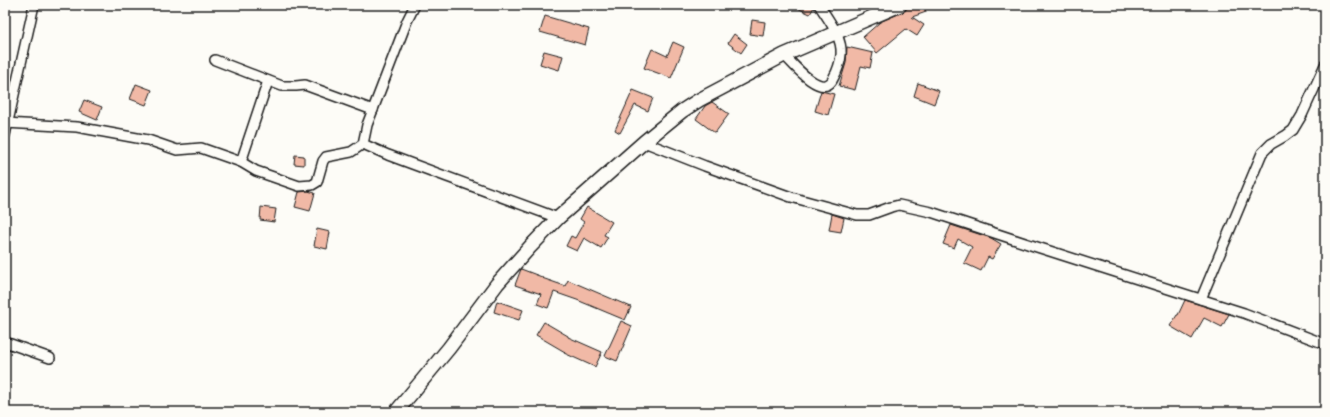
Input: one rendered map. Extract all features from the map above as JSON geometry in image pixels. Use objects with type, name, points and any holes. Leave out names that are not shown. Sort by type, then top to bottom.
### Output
[{"type":"main road","points":[[396,412],[449,348],[497,284],[530,247],[558,218],[644,142],[682,111],[699,100],[784,55],[900,5]]},
{"type":"street","points":[[5,135],[34,5]]},
{"type":"street","points":[[7,123],[77,127],[110,132],[148,140],[177,150],[201,148],[241,162],[262,174],[291,184],[306,187],[317,182],[326,157],[347,153],[363,144],[367,125],[415,5]]},
{"type":"street","points":[[784,55],[806,77],[823,85],[831,82],[841,61],[841,49],[835,32],[818,5]]},
{"type":"street","points":[[215,60],[282,86],[306,85],[373,110]]},
{"type":"street","points":[[1201,299],[1262,154],[1271,144],[1293,130],[1322,78],[1325,65]]},
{"type":"street","points":[[241,162],[268,81]]},
{"type":"street","points":[[644,142],[791,197],[857,214],[869,215],[899,205],[931,212],[1244,313],[1325,344]]},
{"type":"street","points":[[363,144],[388,155],[558,218]]},
{"type":"street","points":[[5,342],[50,358]]},
{"type":"building","points":[[791,5],[813,5],[814,7],[810,14]]},
{"type":"building","points":[[917,5],[924,5],[926,12],[912,17],[924,25],[917,36],[906,29],[877,53],[863,37],[880,22],[903,12],[907,8]]},
{"type":"building","points":[[545,16],[589,29],[585,45],[540,32]]},
{"type":"building","points":[[752,20],[765,22],[763,36],[750,34]]},
{"type":"building","points":[[734,34],[747,44],[741,53],[728,43]]},
{"type":"building","points":[[673,42],[684,47],[671,78],[644,68],[652,49],[667,56]]},
{"type":"building","points":[[847,47],[873,53],[870,68],[861,66],[855,90],[839,86],[846,63]]},
{"type":"building","points":[[544,51],[563,56],[559,70],[540,64]]},
{"type":"building","points":[[918,83],[939,91],[934,104],[914,96]]},
{"type":"building","points":[[136,84],[152,90],[146,105],[130,99]]},
{"type":"building","points":[[633,90],[653,98],[648,111],[635,105],[620,133],[615,130]]},
{"type":"building","points":[[821,91],[834,94],[828,115],[815,111]]},
{"type":"building","points":[[84,100],[102,107],[97,120],[79,112]]},
{"type":"building","points":[[712,102],[729,114],[715,133],[696,119],[705,106]]},
{"type":"building","points":[[295,155],[304,156],[304,165],[294,164]]},
{"type":"building","points":[[308,191],[315,193],[310,211],[295,207],[299,192]]},
{"type":"building","points":[[261,207],[276,209],[274,222],[260,220]]},
{"type":"building","points":[[587,207],[612,222],[604,235],[608,237],[601,248],[584,238],[577,251],[566,246],[571,236],[575,238],[584,222],[580,219]]},
{"type":"building","points":[[832,214],[844,218],[841,232],[829,230]]},
{"type":"building","points":[[951,225],[991,238],[1001,244],[992,259],[988,257],[981,271],[964,263],[972,247],[958,239],[954,248],[943,244]]},
{"type":"building","points":[[317,229],[330,232],[327,249],[314,246]]},
{"type":"building","points":[[521,269],[565,286],[568,280],[631,307],[625,320],[554,292],[548,308],[537,304],[541,294],[515,285]]},
{"type":"building","points":[[1185,300],[1229,314],[1222,327],[1204,318],[1192,339],[1170,326],[1178,315]]},
{"type":"building","points":[[497,301],[523,310],[519,320],[494,312]]},
{"type":"building","points":[[621,321],[632,326],[617,361],[605,356]]},
{"type":"building","points":[[544,322],[568,337],[602,352],[595,367],[564,353],[565,352],[536,335]]}]
